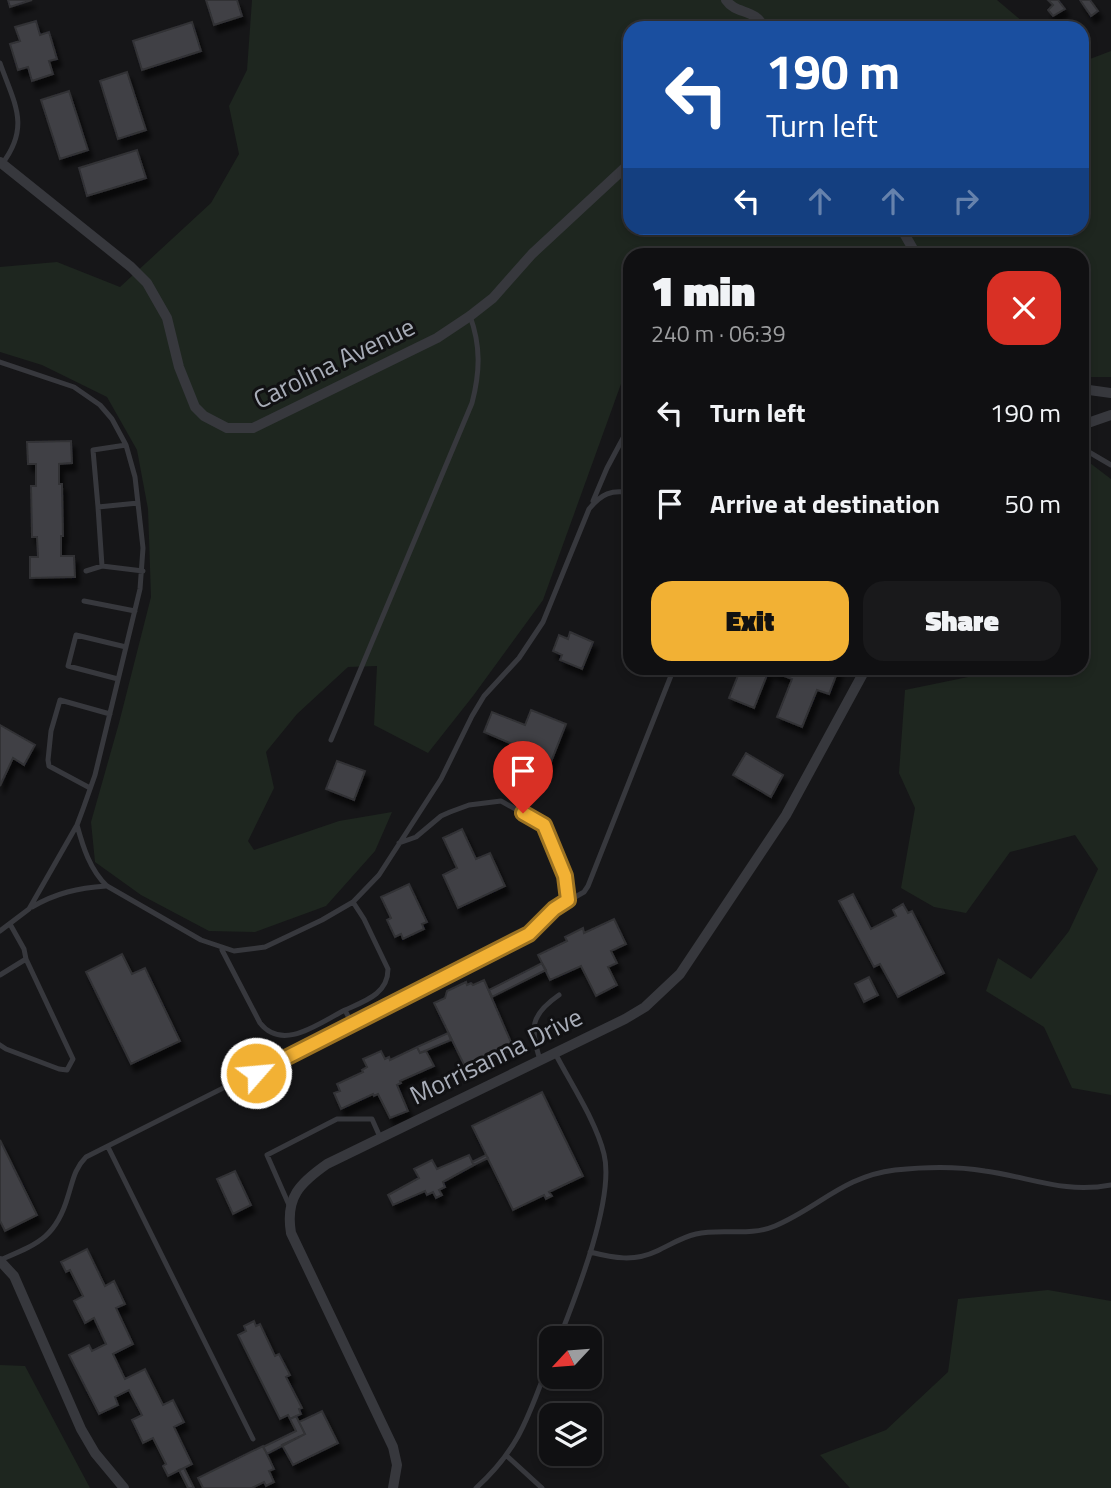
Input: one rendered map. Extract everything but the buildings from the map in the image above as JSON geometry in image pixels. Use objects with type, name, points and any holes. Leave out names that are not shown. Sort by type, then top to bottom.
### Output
[{"type":"street","points":[[726,0],[734,8],[756,15],[760,21]]},
{"type":"street","name":"Carolina Avenue","points":[[1,163],[131,267],[147,284],[167,318],[190,398],[204,416],[227,428],[240,430],[262,424],[437,338],[471,316],[493,298],[532,254],[623,170]]},
{"type":"street","points":[[1089,390],[1111,393]]},
{"type":"street","points":[[1089,423],[1111,415]]},
{"type":"street","name":"Morrisanna Drive","points":[[290,1208],[294,1196],[306,1179],[327,1164],[645,1007],[680,974],[786,815],[862,675]]},
{"type":"street","points":[[290,1208],[291,1233],[393,1447],[397,1465],[393,1488]]},
{"type":"street","points":[[0,1261],[15,1276],[81,1429],[95,1453],[124,1488]]},
{"type":"lane","points":[[0,63],[19,126],[11,152],[1,163]]},
{"type":"lane","points":[[331,740],[472,402],[479,365],[471,316]]},
{"type":"lane","points":[[0,362],[51,377],[86,393],[112,419],[126,445],[135,477],[143,548],[143,571],[135,611],[90,788],[77,825],[29,909]]},
{"type":"lane","points":[[77,825],[89,861],[107,886],[221,949],[247,951],[265,947],[353,902],[379,875],[441,779],[484,696],[519,658],[543,622],[589,509],[623,438]]},
{"type":"lane","points":[[102,566],[93,450],[126,445]]},
{"type":"lane","points":[[1089,452],[1111,465]]},
{"type":"lane","points":[[589,509],[597,499],[606,494],[623,492]]},
{"type":"lane","points":[[98,507],[138,503]]},
{"type":"lane","points":[[86,571],[102,566],[143,571]]},
{"type":"lane","points":[[84,601],[135,611]]},
{"type":"lane","points":[[118,680],[68,666],[76,635],[127,647]]},
{"type":"lane","points":[[0,1261],[38,1244],[48,1236],[60,1219],[74,1174],[86,1157],[529,934],[554,909],[584,891],[671,675]]},
{"type":"lane","points":[[90,788],[50,765],[50,741],[56,711],[60,700],[110,714]]},
{"type":"lane","points":[[399,844],[416,837],[450,811],[469,805],[501,801],[544,825],[565,876],[568,900]]},
{"type":"lane","points":[[0,931],[51,896],[77,888],[107,886]]},
{"type":"lane","points":[[221,949],[260,1023],[275,1036],[294,1035],[380,992],[388,977],[386,961],[353,902]]},
{"type":"lane","points":[[0,1045],[59,1069],[67,1070],[73,1059],[10,923]]},
{"type":"lane","points":[[0,975],[26,959]]},
{"type":"lane","points":[[540,1060],[533,1026],[544,1007],[559,995]]},
{"type":"lane","points":[[345,1010],[352,1024]]},
{"type":"lane","points":[[555,1053],[600,1140],[605,1156],[606,1183],[590,1252],[564,1326]]},
{"type":"lane","points":[[290,1208],[267,1155],[337,1119],[372,1119],[380,1137]]},
{"type":"lane","points":[[108,1147],[253,1439]]},
{"type":"lane","points":[[590,1252],[630,1259],[643,1257],[695,1234],[754,1232],[773,1227],[855,1180],[894,1170],[930,1168],[987,1171],[1070,1188],[1111,1185]]},
{"type":"lane","points":[[476,1488],[507,1456],[520,1435],[539,1387]]},
{"type":"lane","points":[[507,1456],[542,1488]]},
{"type":"shaded area","points":[[252,0],[997,0],[1022,21],[623,21],[623,235],[1089,235],[1089,59],[1111,51],[1111,377],[1089,377],[1089,248],[623,248],[623,378],[543,600],[428,753],[374,725],[377,666],[348,667],[297,714],[266,752],[274,788],[248,841],[254,850],[339,821],[392,812],[375,851],[326,906],[255,932],[209,931],[141,895],[95,862],[91,822],[151,597],[148,509],[137,450],[107,397],[42,365],[0,352],[0,267],[57,262],[120,287],[211,203],[239,154],[229,106],[247,70]]},
{"type":"shaded area","points":[[1089,462],[1111,479],[1111,1095],[1072,1088],[1044,1027],[986,991],[998,958],[1031,979],[1069,931],[1098,869],[1075,835],[1010,852],[966,913],[934,907],[901,888],[915,808],[899,773],[905,690],[968,677],[1089,675]]},
{"type":"shaded area","points":[[1048,1290],[1111,1301],[1111,1488],[850,1488],[820,1455],[886,1430],[948,1372],[958,1299]]},
{"type":"shaded area","points":[[0,1365],[25,1366],[90,1488],[0,1488]]},
{"type":"route","points":[[256,1073],[529,934],[554,909],[568,900],[565,876],[544,825],[523,813]]}]
